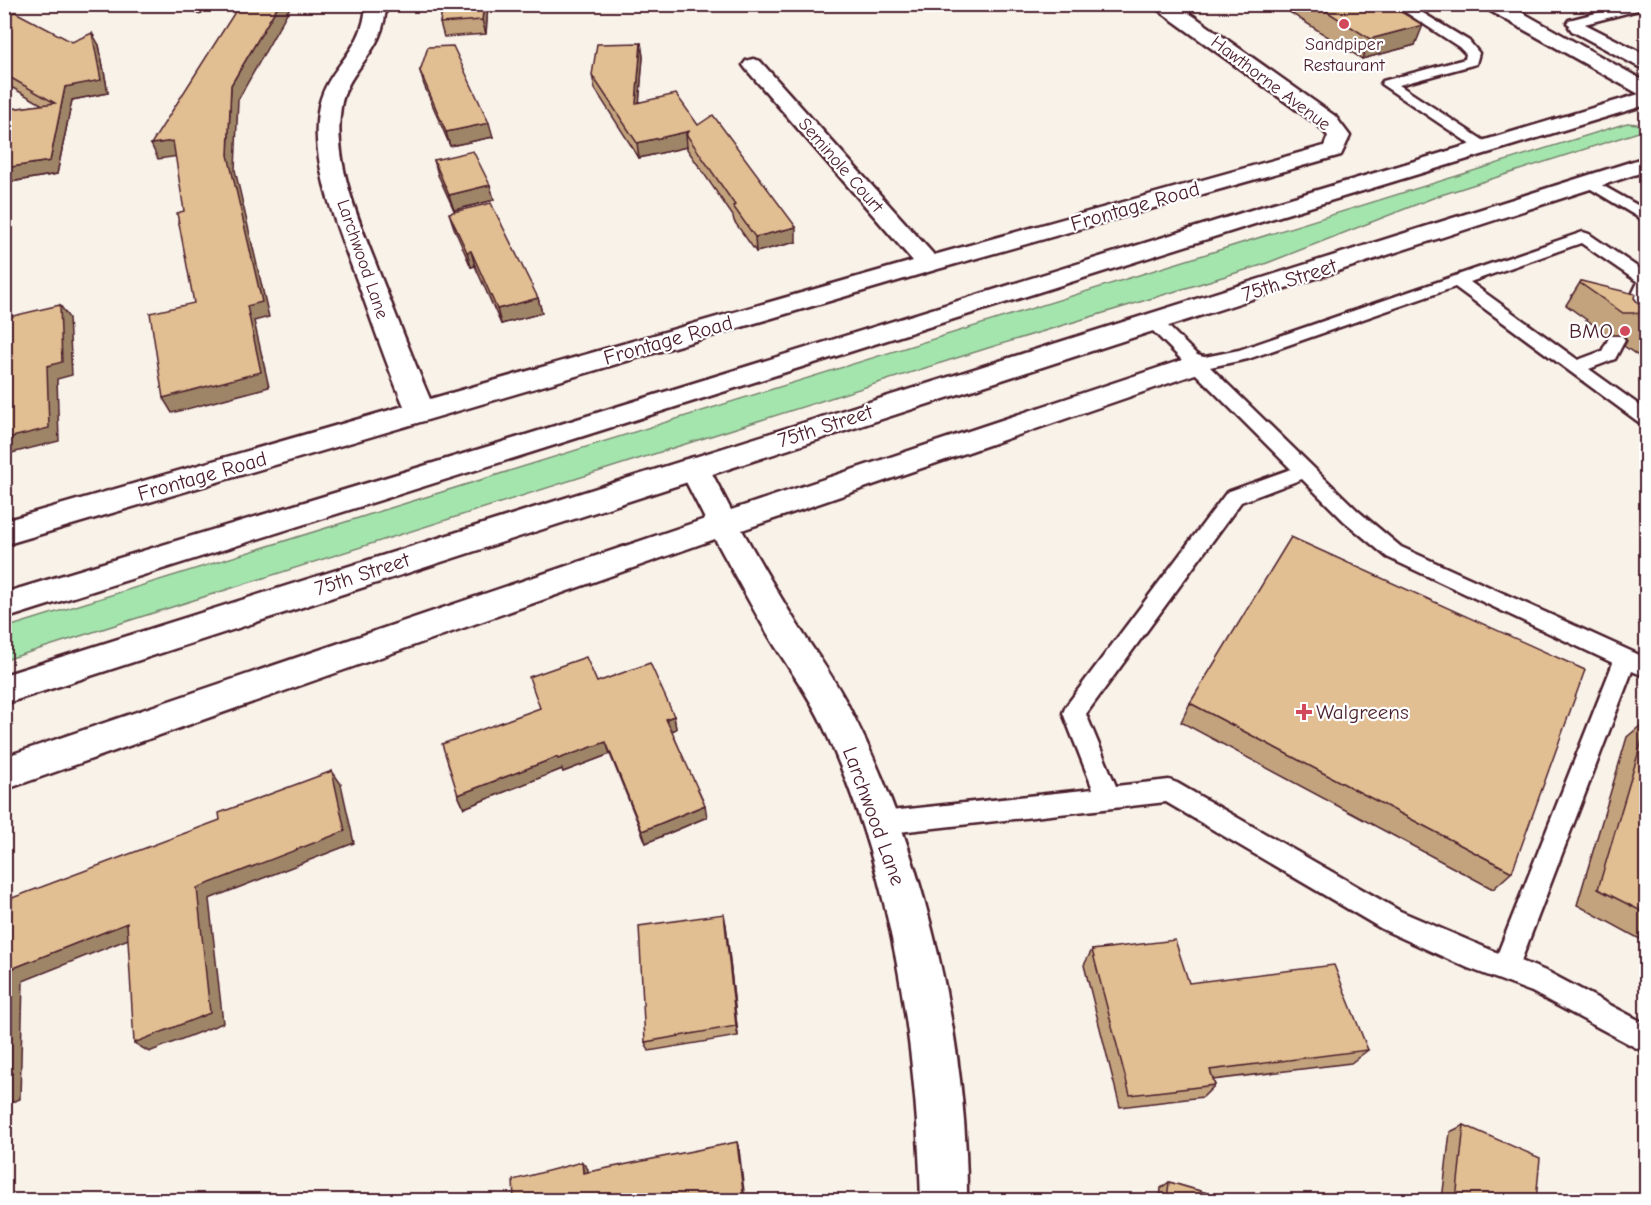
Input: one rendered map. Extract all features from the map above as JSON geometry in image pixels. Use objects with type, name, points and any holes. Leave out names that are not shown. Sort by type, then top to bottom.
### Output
[{"type":"street","name":"Larchwood Lane","points":[[376,4],[376,26],[369,41],[340,82],[330,106],[332,154],[343,208],[420,412]]},
{"type":"street","name":"Hawthorne Avenue","points":[[1159,4],[1188,21],[1327,121],[1339,136],[1333,150]]},
{"type":"street","points":[[1492,4],[1647,90]]},
{"type":"street","points":[[1564,18],[1647,63]]},
{"type":"street","name":"Seminole Court","points":[[753,65],[929,264]]},
{"type":"street","points":[[4,606],[1647,98]]},
{"type":"street","name":"Frontage Road","points":[[4,533],[929,264],[1333,150]]},
{"type":"street","name":"75th Street","points":[[4,690],[1647,164]]},
{"type":"street","points":[[4,774],[722,525],[1197,364]]},
{"type":"street","name":"Larchwood Lane","points":[[694,468],[722,525],[841,726],[881,823],[910,922],[937,1080],[944,1158],[944,1200]]},
{"type":"lane","points":[[1399,4],[1464,44],[1473,53],[1471,61],[1388,84],[1484,147]]},
{"type":"lane","points":[[1564,18],[1643,4]]},
{"type":"lane","points":[[1591,183],[1647,216]]},
{"type":"lane","points":[[1197,364],[1242,355],[1583,237],[1647,281],[1629,318]]},
{"type":"lane","points":[[1458,280],[1647,419]]},
{"type":"lane","points":[[1154,322],[1351,516],[1394,552],[1636,663],[1505,969]]},
{"type":"lane","points":[[1576,368],[1609,355],[1616,340]]},
{"type":"lane","points":[[1109,798],[1074,713],[1234,497],[1305,471]]},
{"type":"lane","points":[[881,823],[1169,791],[1391,920],[1477,959],[1539,981],[1647,1040]]},
{"type":"green space","points":[[1627,123],[1637,124],[1645,130],[1438,196],[1262,265],[988,348],[5,660],[5,628]]},
{"type":"building","points":[[240,4],[279,4],[231,85],[228,155],[262,302],[247,306],[261,372],[163,398],[150,313],[194,303],[177,213],[184,211],[173,141],[151,144]]},
{"type":"building","points":[[443,4],[484,4],[482,20],[440,23]]},
{"type":"building","points":[[1315,4],[1388,4],[1423,25],[1370,39]]},
{"type":"building","points":[[15,12],[72,42],[92,33],[101,80],[65,87],[50,161],[4,168],[4,110],[55,103],[4,74],[4,16]]},
{"type":"building","points":[[641,43],[636,103],[676,94],[698,125],[713,115],[796,227],[755,237],[686,134],[690,131],[637,143],[592,75],[597,44]]},
{"type":"building","points":[[453,46],[489,123],[446,132],[420,71],[428,47]]},
{"type":"building","points":[[473,151],[490,185],[449,195],[434,160]]},
{"type":"building","points":[[491,203],[538,298],[497,309],[471,251],[467,252],[449,213]]},
{"type":"building","points":[[1581,281],[1635,294],[1634,298],[1638,303],[1647,303],[1647,329],[1640,325],[1642,320],[1639,313],[1623,313],[1580,283]]},
{"type":"building","points":[[60,305],[62,362],[47,366],[49,428],[4,439],[4,318]]},
{"type":"building","name":"Walgreens","points":[[1291,537],[1585,670],[1512,872],[1190,703]]},
{"type":"building","points":[[586,657],[597,682],[650,663],[674,716],[666,719],[705,805],[642,831],[606,742],[558,759],[557,757],[458,795],[442,744],[540,708],[529,677]]},
{"type":"building","points":[[1647,724],[1647,914],[1598,889]]},
{"type":"building","points":[[332,771],[345,831],[197,888],[210,1013],[134,1043],[127,923],[6,971],[4,1013],[4,901],[220,820],[219,813]]},
{"type":"building","points":[[724,914],[736,1026],[645,1042],[639,926]]},
{"type":"building","points":[[1175,940],[1189,983],[1334,965],[1368,1050],[1210,1070],[1215,1085],[1130,1095],[1092,950]]},
{"type":"building","points":[[1464,1125],[1540,1158],[1536,1200],[1456,1200]]},
{"type":"building","points":[[737,1142],[744,1200],[514,1200],[513,1180],[582,1162],[583,1173]]},
{"type":"building","points":[[1169,1182],[1231,1200],[1167,1200]]},
{"type":"place","name":"Sandpiper Restaurant","points":[[1344,24]]},
{"type":"place","name":"BMO","points":[[1625,331]]},
{"type":"place","name":"Walgreens","points":[[1304,712]]}]
